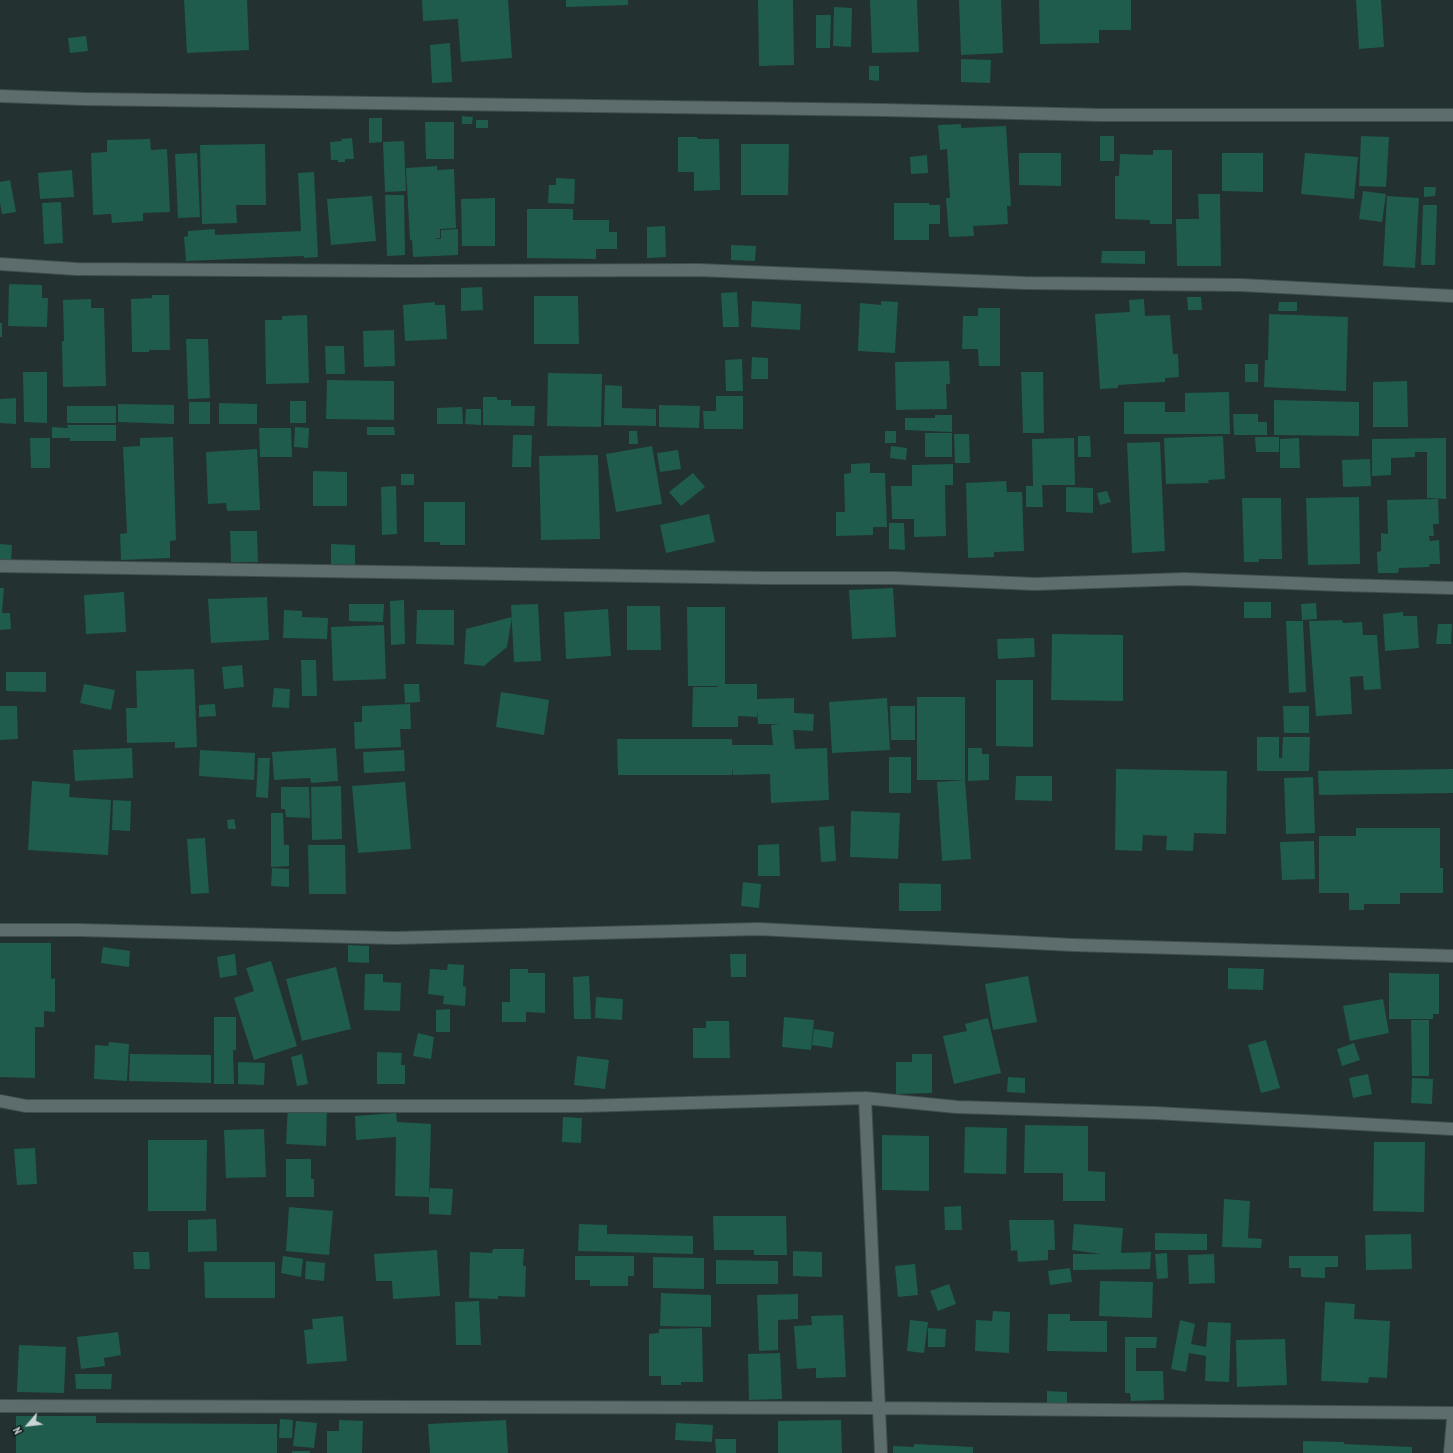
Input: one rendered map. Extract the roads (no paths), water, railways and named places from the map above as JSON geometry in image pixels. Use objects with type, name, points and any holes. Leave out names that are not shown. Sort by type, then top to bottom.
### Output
[{"type":"street","points":[[0,96],[92,100],[885,110],[1101,115],[1453,115]]},
{"type":"street","points":[[0,264],[84,269],[407,272],[698,270],[1025,283],[1241,285],[1453,296]]},
{"type":"street","points":[[0,566],[767,578],[895,578],[1035,584],[1185,579],[1341,586],[1453,588]]},
{"type":"street","points":[[0,930],[79,930],[394,938],[759,929],[1073,945],[1453,956]]},
{"type":"street","points":[[865,1098],[881,1453]]},
{"type":"street","points":[[0,1101],[26,1106],[582,1106],[865,1098],[957,1107],[1155,1113],[1453,1129]]},
{"type":"street","points":[[0,1406],[879,1408],[1453,1413]]},
{"type":"street","points":[[1450,1453],[1453,1419]]}]
